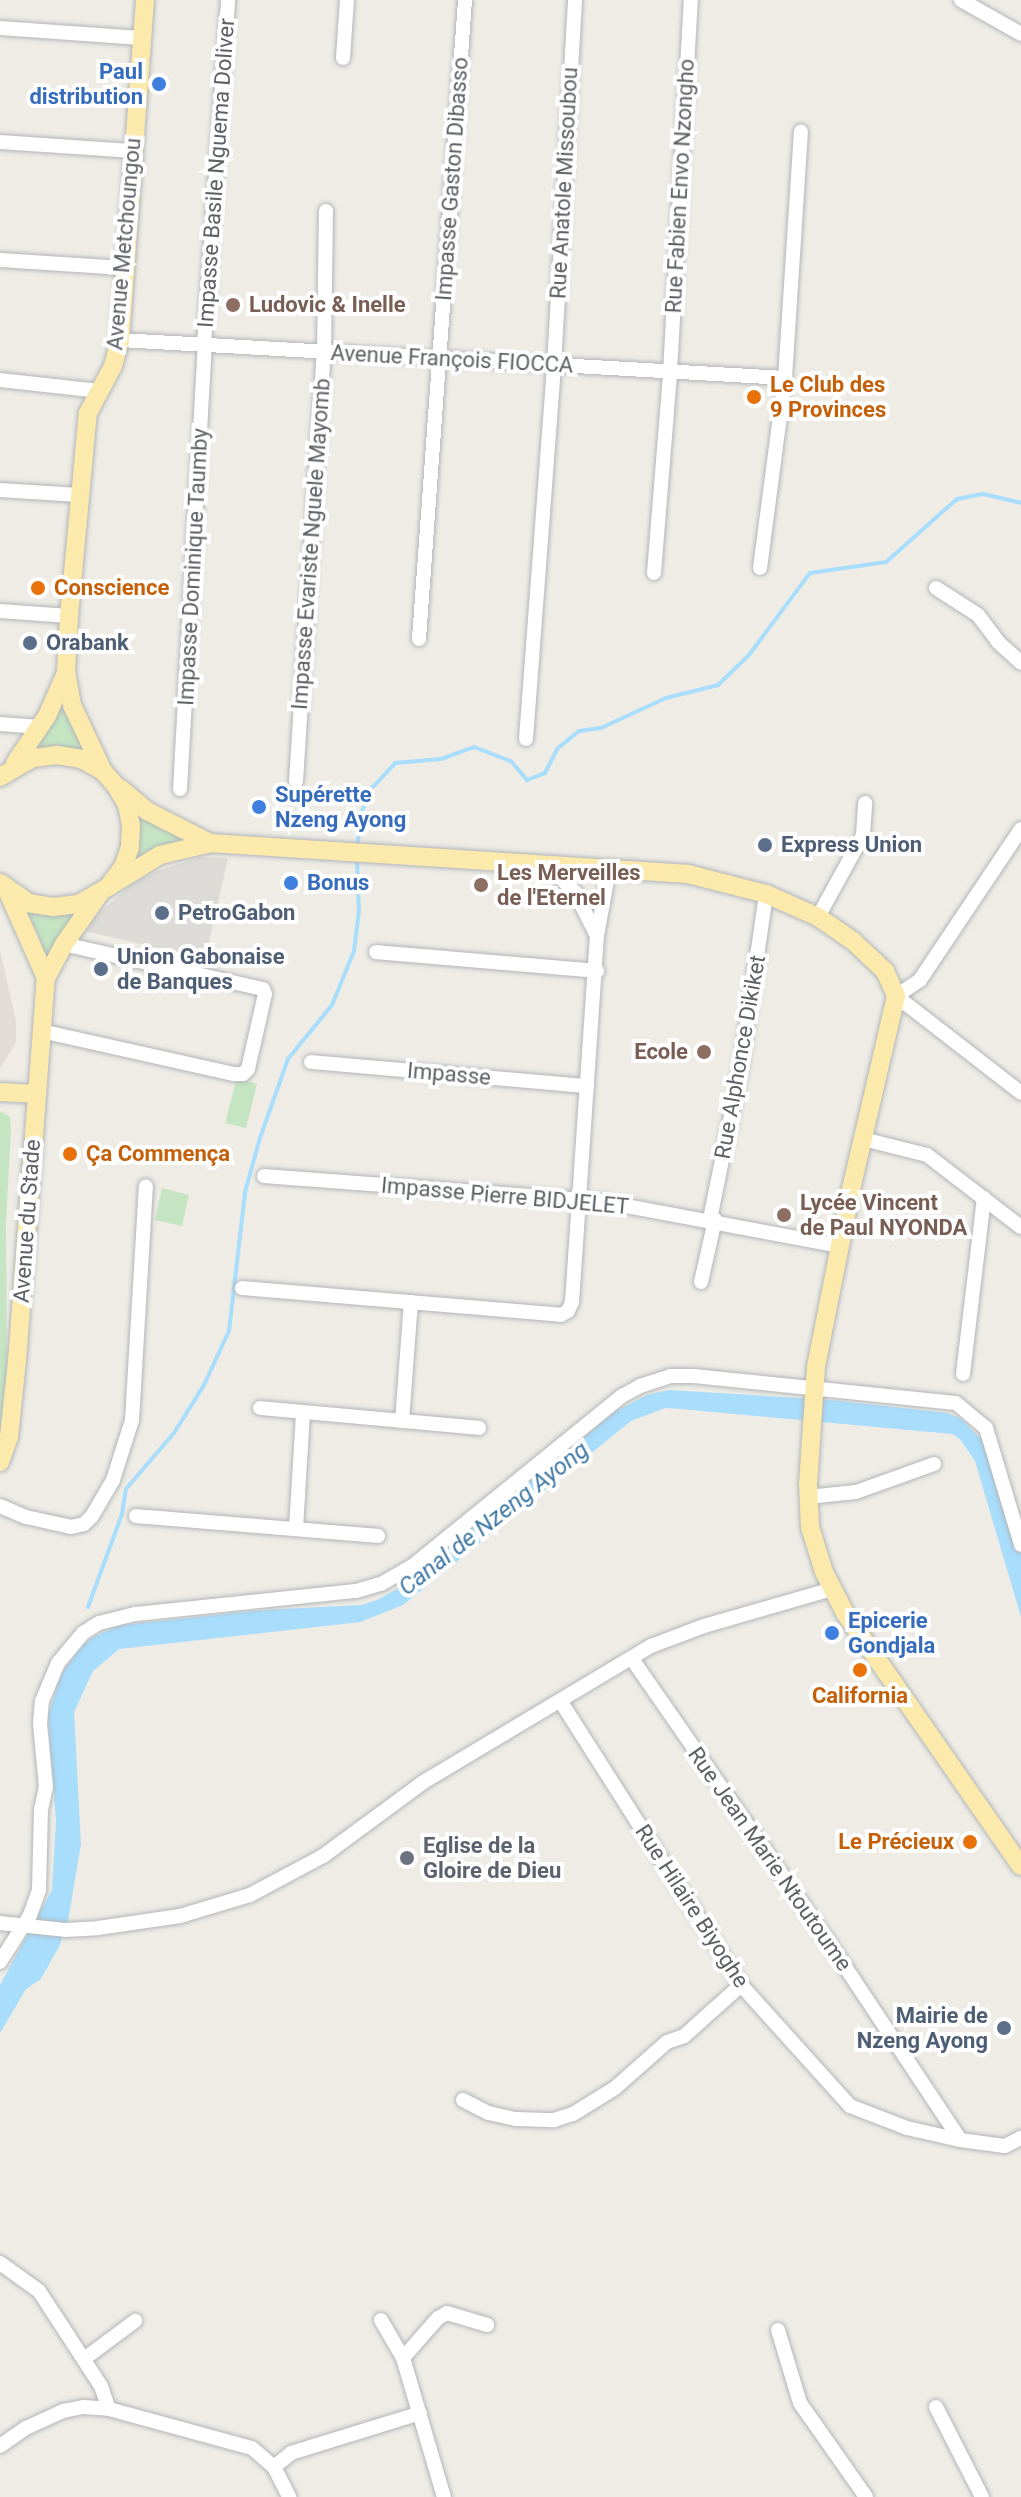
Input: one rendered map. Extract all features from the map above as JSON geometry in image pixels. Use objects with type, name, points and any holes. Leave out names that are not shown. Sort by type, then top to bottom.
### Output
[{"type":"main road","name":"Avenue Metchoungou","points":[[66,672],[88,413],[113,366],[120,340],[131,151],[145,0]]},
{"type":"main road","points":[[3,775],[41,727],[66,672]]},
{"type":"main road","points":[[66,672],[77,719],[103,771],[147,811],[211,843]]},
{"type":"main road","points":[[3,775],[33,758],[57,755],[81,759],[103,771]]},
{"type":"main road","points":[[46,978],[64,944],[123,867],[130,847],[129,815],[116,786]]},
{"type":"main road","points":[[4,887],[29,903],[53,907],[78,904],[160,855],[211,843],[545,863],[703,876],[766,894],[818,917],[870,955],[893,983],[896,996],[839,1246],[814,1392],[808,1497],[810,1527],[832,1589],[872,1654],[1021,1866]]},
{"type":"main road","points":[[4,887],[46,978]]},
{"type":"main road","name":"Avenue du Stade","points":[[0,1462],[9,1437],[17,1361],[46,978]]},
{"type":"main road","points":[[0,1092],[36,1094]]},
{"type":"street","name":"Impasse Basile Nguema Doliver","points":[[204,345],[228,0]]},
{"type":"street","points":[[343,58],[347,0]]},
{"type":"street","name":"Impasse Gaston Dibasso","points":[[419,639],[465,0]]},
{"type":"street","name":"Rue Anatole Missoubou","points":[[526,739],[554,365],[575,0]]},
{"type":"street","name":"Rue Fabien Envo Nzongho","points":[[654,573],[670,372],[691,0]]},
{"type":"street","points":[[961,0],[1021,34]]},
{"type":"street","points":[[0,28],[141,38]]},
{"type":"street","points":[[760,568],[785,378],[801,132]]},
{"type":"street","points":[[0,142],[131,151]]},
{"type":"street","name":"Impasse Evariste Nguele Mayomb","points":[[296,781],[324,352],[326,211]]},
{"type":"street","points":[[0,260],[124,268]]},
{"type":"street","name":"Avenue François FIOCCA","points":[[120,340],[785,378]]},
{"type":"street","name":"Impasse Dominique Taumby","points":[[180,789],[204,345]]},
{"type":"street","points":[[0,380],[99,391]]},
{"type":"street","points":[[0,490],[79,495]]},
{"type":"street","points":[[936,588],[978,615],[998,642],[1021,663]]},
{"type":"street","points":[[0,611],[69,616]]},
{"type":"street","points":[[0,724],[41,727]]},
{"type":"street","points":[[818,917],[863,835],[865,803]]},
{"type":"street","points":[[1021,829],[920,980],[896,996],[1021,1093]]},
{"type":"street","points":[[545,863],[575,892],[597,936]]},
{"type":"street","points":[[242,1288],[561,1315],[568,1311],[597,971],[597,936],[609,869]]},
{"type":"street","name":"Rue Alphonce Dikiket","points":[[701,1282],[744,1052],[766,894]]},
{"type":"street","points":[[41,1031],[234,1074],[243,1074],[248,1069],[265,994],[263,989],[64,944]]},
{"type":"street","points":[[376,952],[597,971]]},
{"type":"street","name":"Impasse","points":[[311,1062],[587,1086]]},
{"type":"street","points":[[863,1139],[927,1155],[1021,1227]]},
{"type":"street","name":"Impasse Pierre BIDJELET","points":[[264,1176],[579,1198],[712,1220],[839,1246]]},
{"type":"street","points":[[0,1506],[71,1527],[84,1524],[92,1516],[113,1480],[132,1420],[146,1186]]},
{"type":"street","points":[[963,1374],[984,1198]]},
{"type":"street","points":[[402,1421],[411,1302]]},
{"type":"street","points":[[0,1962],[28,1925],[36,1904],[42,1867],[41,1810],[46,1777],[40,1723],[42,1701],[58,1663],[89,1628],[136,1614],[356,1591],[381,1584],[415,1564],[622,1396],[660,1378],[694,1376],[814,1392],[942,1401],[971,1412],[986,1428],[996,1452],[1021,1545]]},
{"type":"street","points":[[260,1408],[479,1428]]},
{"type":"street","points":[[296,1528],[303,1413]]},
{"type":"street","points":[[808,1497],[856,1492],[934,1464]]},
{"type":"street","points":[[136,1516],[378,1536]]},
{"type":"street","points":[[0,1923],[65,1930],[180,1916],[274,1885],[323,1856],[422,1783],[651,1646],[704,1626],[832,1589]]},
{"type":"street","name":"Rue Jean Marie Ntoutoume","points":[[632,1659],[830,1944],[960,2140]]},
{"type":"street","name":"Rue Hilaire Biyoghe","points":[[561,1702],[741,1985],[850,2106],[907,2128],[960,2140],[1005,2146],[1021,2138]]},
{"type":"street","points":[[463,2100],[489,2113],[516,2119],[554,2120],[573,2114],[615,2088],[667,2042],[684,2036],[741,1985]]},
{"type":"street","points":[[0,2263],[39,2291],[101,2386],[109,2409]]},
{"type":"street","points":[[403,2358],[438,2318],[447,2313],[487,2325]]},
{"type":"street","points":[[381,2320],[403,2358],[444,2497]]},
{"type":"street","points":[[84,2359],[135,2321]]},
{"type":"street","points":[[778,2330],[800,2403],[866,2497]]},
{"type":"street","points":[[0,2446],[26,2428],[63,2411],[83,2407],[109,2409],[236,2441],[252,2448],[274,2467],[289,2497]]},
{"type":"street","points":[[936,2407],[982,2497]]},
{"type":"street","points":[[274,2467],[291,2453],[420,2413]]},
{"type":"shaded area","name":"PetroGabon","points":[[201,857],[228,858],[205,959],[85,931],[99,913],[131,885],[159,870]]},
{"type":"shaded area","points":[[0,950],[16,1021],[16,1042],[0,1069]]},
{"type":"green space","points":[[65,696],[84,752],[57,745],[32,749]]},
{"type":"green space","points":[[136,811],[187,838],[133,859]]},
{"type":"green space","points":[[25,906],[75,912],[45,961],[41,941]]},
{"type":"green space","points":[[237,1078],[257,1084],[246,1128],[225,1123]]},
{"type":"green space","points":[[0,1111],[10,1117],[11,1129],[6,1224],[7,1389],[0,1430]]},
{"type":"green space","points":[[162,1188],[189,1195],[182,1226],[155,1220]]},
{"type":"water","name":"Canal de Nzeng Ayong","points":[[669,1390],[831,1400],[947,1413],[960,1418],[983,1441],[1021,1553],[1021,1617],[975,1461],[960,1439],[952,1434],[665,1408],[631,1421],[403,1605],[360,1622],[119,1649],[93,1671],[74,1712],[81,1844],[68,1921],[59,1947],[40,1980],[26,1989],[0,2033],[0,1985],[52,1890],[56,1821],[48,1716],[61,1674],[82,1646],[95,1636],[121,1625],[264,1610],[362,1605],[379,1599],[395,1590],[616,1411],[647,1395]]},
{"type":"waterway","points":[[358,847],[359,818],[372,788],[395,763],[441,759],[474,747],[511,761],[527,780],[545,773],[558,748],[579,731],[601,728],[666,698],[718,685],[749,655],[810,573],[886,562],[957,499],[983,494],[1021,503]]},
{"type":"waterway","points":[[88,1607],[122,1514],[126,1489],[174,1433],[204,1385],[229,1331],[245,1192],[260,1138],[288,1059],[332,1005],[354,951],[359,912],[357,859]]},
{"type":"place","name":"Paul distribution","points":[[159,84]]},
{"type":"place","name":"Ludovic & Inelle","points":[[233,305]]},
{"type":"place","name":"Le Club des 9 Provinces","points":[[754,397]]},
{"type":"place","name":"Conscience","points":[[38,588]]},
{"type":"place","name":"Orabank","points":[[30,643]]},
{"type":"place","name":"Supérette Nzeng Ayong","points":[[259,807]]},
{"type":"place","name":"Express Union","points":[[765,845]]},
{"type":"place","name":"Bonus","points":[[291,883]]},
{"type":"place","name":"Les Merveilles de l'Eternel","points":[[481,885]]},
{"type":"place","name":"PetroGabon","points":[[162,913]]},
{"type":"place","name":"Union Gabonaise de Banques","points":[[101,969]]},
{"type":"place","name":"Ecole","points":[[704,1052]]},
{"type":"place","name":"Ça Commença","points":[[70,1154]]},
{"type":"place","name":"Lycée Vincent de Paul NYONDA","points":[[784,1215]]},
{"type":"place","name":"Epicerie Gondjala","points":[[832,1633]]},
{"type":"place","name":"California","points":[[860,1670]]},
{"type":"place","name":"Le Précieux","points":[[970,1842]]},
{"type":"place","name":"Eglise de la Gloire de Dieu","points":[[407,1858]]},
{"type":"place","name":"Mairie de Nzeng Ayong","points":[[1004,2028]]}]
